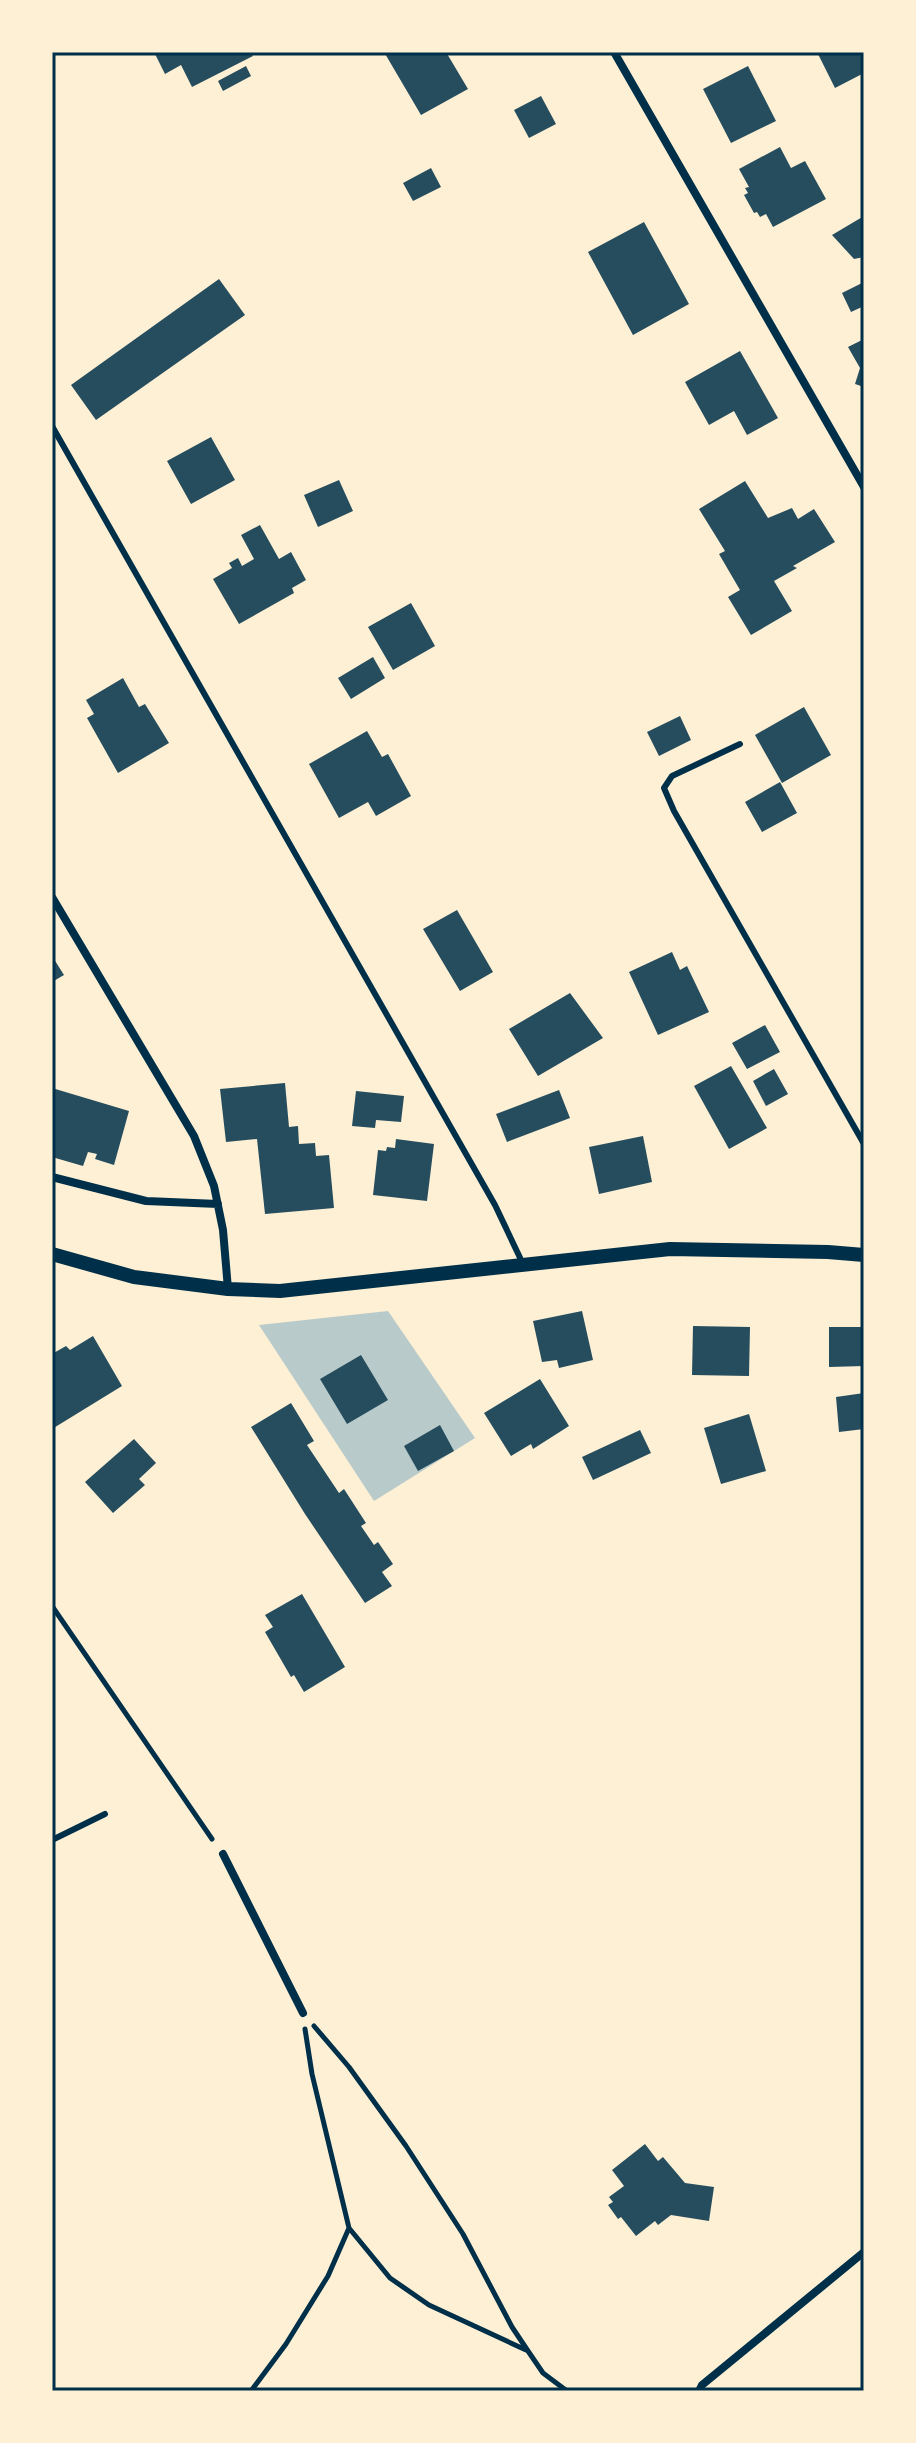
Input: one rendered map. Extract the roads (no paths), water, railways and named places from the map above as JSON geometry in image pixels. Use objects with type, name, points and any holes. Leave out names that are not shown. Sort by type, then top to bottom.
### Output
[{"type":"street","points":[[614,52],[864,487]]},
{"type":"street","points":[[52,897],[194,1136],[218,1204],[228,1289]]},
{"type":"street","points":[[52,1177],[146,1201],[218,1204]]},
{"type":"street","points":[[52,1254],[134,1277],[228,1289],[280,1291],[670,1249],[864,1255]]},
{"type":"street","points":[[223,1854],[303,2013]]},
{"type":"street","points":[[699,2391],[702,2385],[864,2252]]},
{"type":"lane","points":[[52,426],[487,1191],[523,1264]]},
{"type":"lane","points":[[740,744],[672,776],[664,788],[681,824],[864,1144]]},
{"type":"lane","points":[[52,1840],[105,1814]]}]
